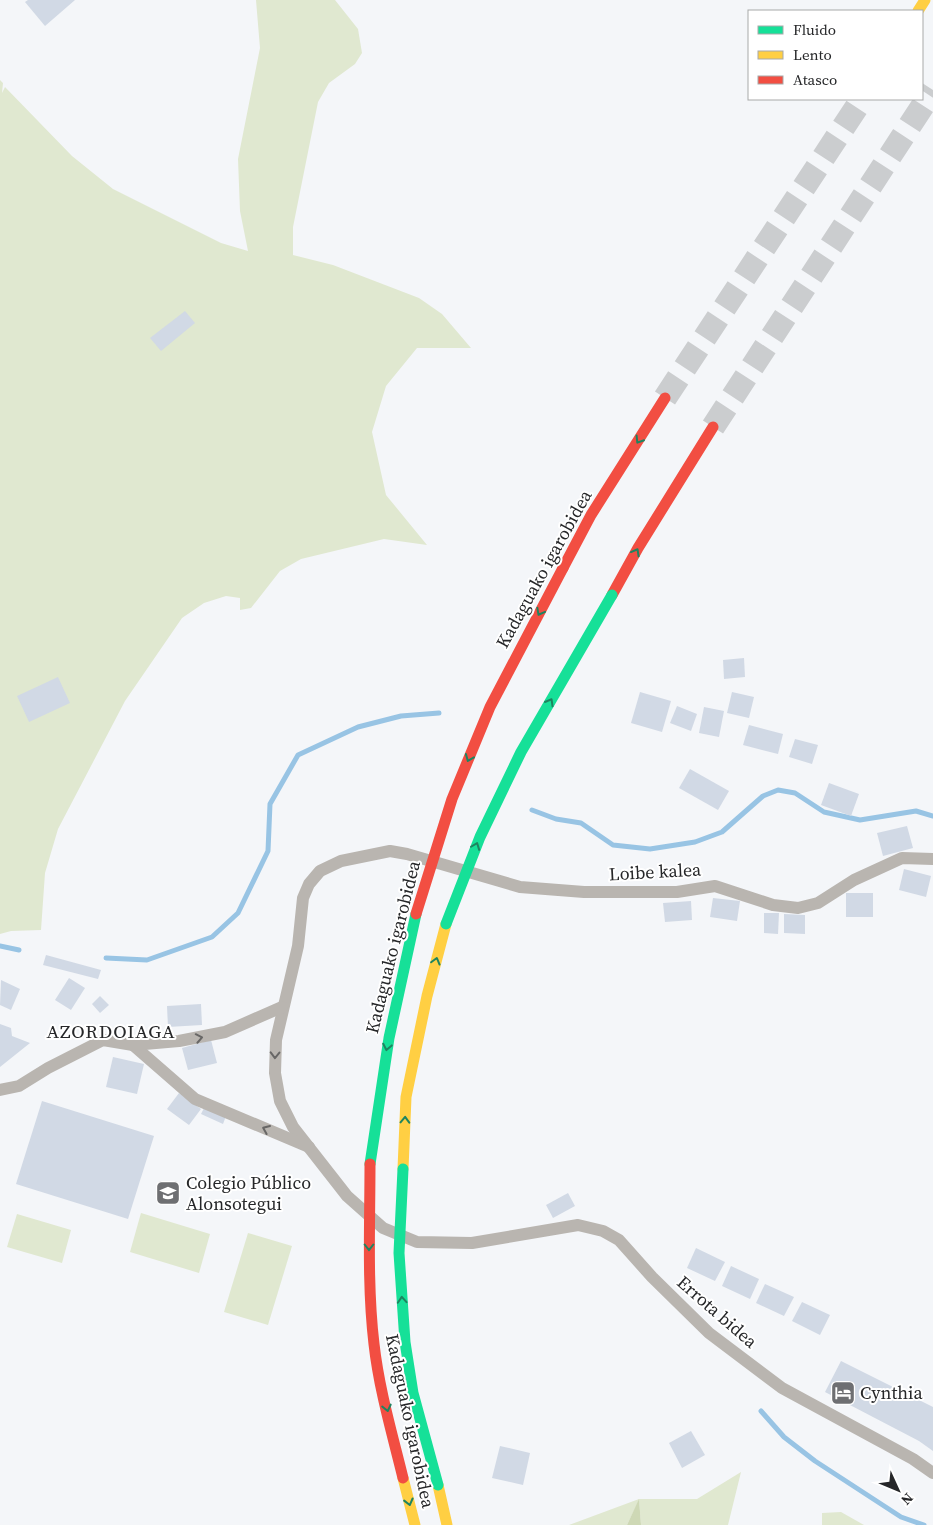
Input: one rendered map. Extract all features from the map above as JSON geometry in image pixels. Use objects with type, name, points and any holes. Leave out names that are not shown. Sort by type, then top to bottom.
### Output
[{"type":"highway","name":"Kadaguako igarobidea","points":[[415,1525],[381,1383],[374,1343],[369,1257],[370,1164],[378,1096],[399,982],[416,914],[452,799],[490,707],[591,516],[665,398]]},
{"type":"highway","name":"Kadaguako igarobidea","points":[[447,1525],[413,1393],[405,1342],[399,1253],[406,1097],[427,996],[446,924],[480,837],[521,752],[638,548],[713,427]]},
{"type":"street","name":"Loibe kalea","points":[[311,1148],[293,1127],[280,1101],[275,1073],[276,1040],[282,1007],[298,946],[303,898],[309,884],[320,871],[342,861],[390,851],[407,854],[520,887],[584,892],[677,892],[715,886],[773,905],[798,908],[818,903],[854,880],[902,858],[933,859]]},
{"type":"street","points":[[0,1090],[19,1086],[48,1068],[102,1040],[133,1045],[179,1041],[225,1032],[282,1007]]},
{"type":"street","points":[[133,1045],[195,1098],[311,1148]]},
{"type":"street","name":"Errota bidea","points":[[311,1148],[347,1196],[383,1228],[417,1242],[472,1243],[578,1225],[603,1232],[619,1240],[652,1277],[709,1333],[782,1388],[913,1459],[933,1473]]},
{"type":"green space","points":[[256,0],[335,0],[358,29],[362,53],[355,64],[329,83],[318,102],[293,227],[293,255],[333,265],[419,298],[442,314],[471,348],[417,348],[386,386],[372,432],[386,495],[427,545],[384,539],[301,559],[280,571],[251,608],[240,610],[240,598],[226,596],[204,603],[182,618],[125,701],[58,829],[45,873],[41,930],[11,931],[0,934],[0,80],[3,83],[2,93],[5,87],[72,156],[113,189],[221,243],[248,251],[240,211],[238,159],[260,48]]},
{"type":"green space","points":[[141,1213],[210,1234],[199,1273],[130,1252]]},
{"type":"green space","points":[[17,1214],[71,1230],[62,1263],[7,1247]]},
{"type":"green space","points":[[248,1233],[292,1246],[268,1325],[224,1312]]},
{"type":"green space","points":[[741,1472],[728,1525],[641,1525],[639,1500],[627,1525],[569,1525],[639,1499],[697,1499]]},
{"type":"green space","points":[[639,1499],[641,1525],[627,1525]]},
{"type":"green space","points":[[841,1512],[864,1525],[822,1525],[822,1513]]},
{"type":"building","points":[[28,0],[75,0],[45,26],[25,2]]},
{"type":"building","points":[[185,311],[195,323],[161,351],[150,338]]},
{"type":"building","points":[[744,658],[745,677],[724,679],[723,660]]},
{"type":"building","points":[[58,677],[70,703],[29,722],[17,696]]},
{"type":"building","points":[[640,692],[671,701],[662,732],[631,723]]},
{"type":"building","points":[[732,692],[754,697],[749,718],[727,713]]},
{"type":"building","points":[[677,706],[697,714],[691,731],[670,723]]},
{"type":"building","points":[[704,707],[724,711],[719,737],[699,733]]},
{"type":"building","points":[[749,725],[783,734],[778,754],[743,745]]},
{"type":"building","points":[[795,739],[818,745],[812,764],[789,757]]},
{"type":"building","points":[[690,769],[729,791],[718,810],[679,788]]},
{"type":"building","points":[[829,783],[859,794],[851,816],[821,805]]},
{"type":"building","points":[[907,826],[913,848],[883,856],[877,833]]},
{"type":"building","points":[[904,869],[931,876],[926,897],[899,890]]},
{"type":"building","points":[[846,893],[873,893],[873,917],[846,917]]},
{"type":"building","points":[[713,898],[740,901],[737,921],[710,917]]},
{"type":"building","points":[[691,901],[692,920],[665,922],[663,903]]},
{"type":"building","points":[[764,913],[779,913],[778,934],[764,933]]},
{"type":"building","points":[[784,914],[805,915],[805,934],[784,933]]},
{"type":"building","points":[[46,955],[101,970],[98,979],[43,965]]},
{"type":"building","points":[[69,978],[85,988],[71,1010],[55,1000]]},
{"type":"building","points":[[1,980],[20,989],[11,1010],[0,1005]]},
{"type":"building","points":[[100,996],[109,1005],[100,1013],[92,1004]]},
{"type":"building","points":[[201,1004],[202,1025],[168,1027],[167,1006]]},
{"type":"building","points":[[0,1024],[11,1028],[12,1036],[30,1043],[0,1067]]},
{"type":"building","points":[[211,1040],[217,1063],[188,1070],[182,1048]]},
{"type":"building","points":[[113,1057],[144,1064],[137,1094],[106,1087]]},
{"type":"building","points":[[179,1093],[201,1109],[189,1125],[167,1109]]},
{"type":"building","points":[[42,1101],[154,1136],[128,1219],[16,1184]]},
{"type":"building","points":[[205,1106],[226,1116],[223,1124],[201,1114]]},
{"type":"building","points":[[568,1193],[575,1206],[553,1218],[546,1205]]},
{"type":"building","points":[[696,1248],[725,1262],[715,1281],[687,1268]]},
{"type":"building","points":[[731,1266],[759,1279],[750,1299],[722,1286]]},
{"type":"building","points":[[765,1284],[794,1297],[784,1316],[756,1303]]},
{"type":"building","points":[[802,1302],[830,1315],[820,1335],[792,1321]]},
{"type":"building","points":[[841,1361],[933,1407],[933,1451],[919,1441],[825,1392]]},
{"type":"building","points":[[691,1431],[705,1455],[682,1468],[669,1443]]},
{"type":"building","points":[[500,1446],[530,1453],[523,1485],[492,1478]]},
{"type":"waterway","points":[[106,958],[147,960],[212,937],[238,913],[268,851],[270,804],[298,755],[358,727],[401,716],[439,713]]},
{"type":"waterway","points":[[532,810],[556,819],[581,823],[613,845],[650,849],[695,842],[722,832],[763,796],[778,790],[795,793],[824,812],[860,820],[916,811],[933,816]]},
{"type":"waterway","points":[[0,946],[19,950]]},
{"type":"waterway","points":[[761,1411],[784,1437],[815,1461],[901,1517],[924,1525]]},
{"type":"tunnel","points":[[713,427],[933,90]]},
{"type":"tunnel","points":[[665,398],[861,100]]},
{"type":"traffic: fast","points":[[446,924],[480,837],[521,752],[612,595]]},
{"type":"traffic: fast","points":[[370,1164],[389,1038],[416,914]]},
{"type":"traffic: fast","points":[[403,1169],[399,1253],[405,1342],[413,1393],[438,1485]]},
{"type":"traffic: slow","points":[[919,10],[925,0]]},
{"type":"traffic: slow","points":[[403,1169],[406,1097],[427,996],[446,924]]},
{"type":"traffic: slow","points":[[403,1478],[415,1525]]},
{"type":"traffic: slow","points":[[438,1485],[447,1525]]},
{"type":"traffic: jam","points":[[563,568],[591,515],[665,398]]},
{"type":"traffic: jam","points":[[612,595],[638,548],[713,427]]},
{"type":"traffic: jam","points":[[416,914],[452,799],[490,707],[563,568]]},
{"type":"traffic: jam","points":[[370,1164],[370,1276],[374,1344],[382,1394],[403,1478]]},
{"type":"place","name":"Colegio Público Alonsotegui","points":[[168,1193]]},
{"type":"place","name":"Cynthia","points":[[843,1393]]},
{"type":"district","name":"AZORDOIAGA","points":[[111,1031]]}]
